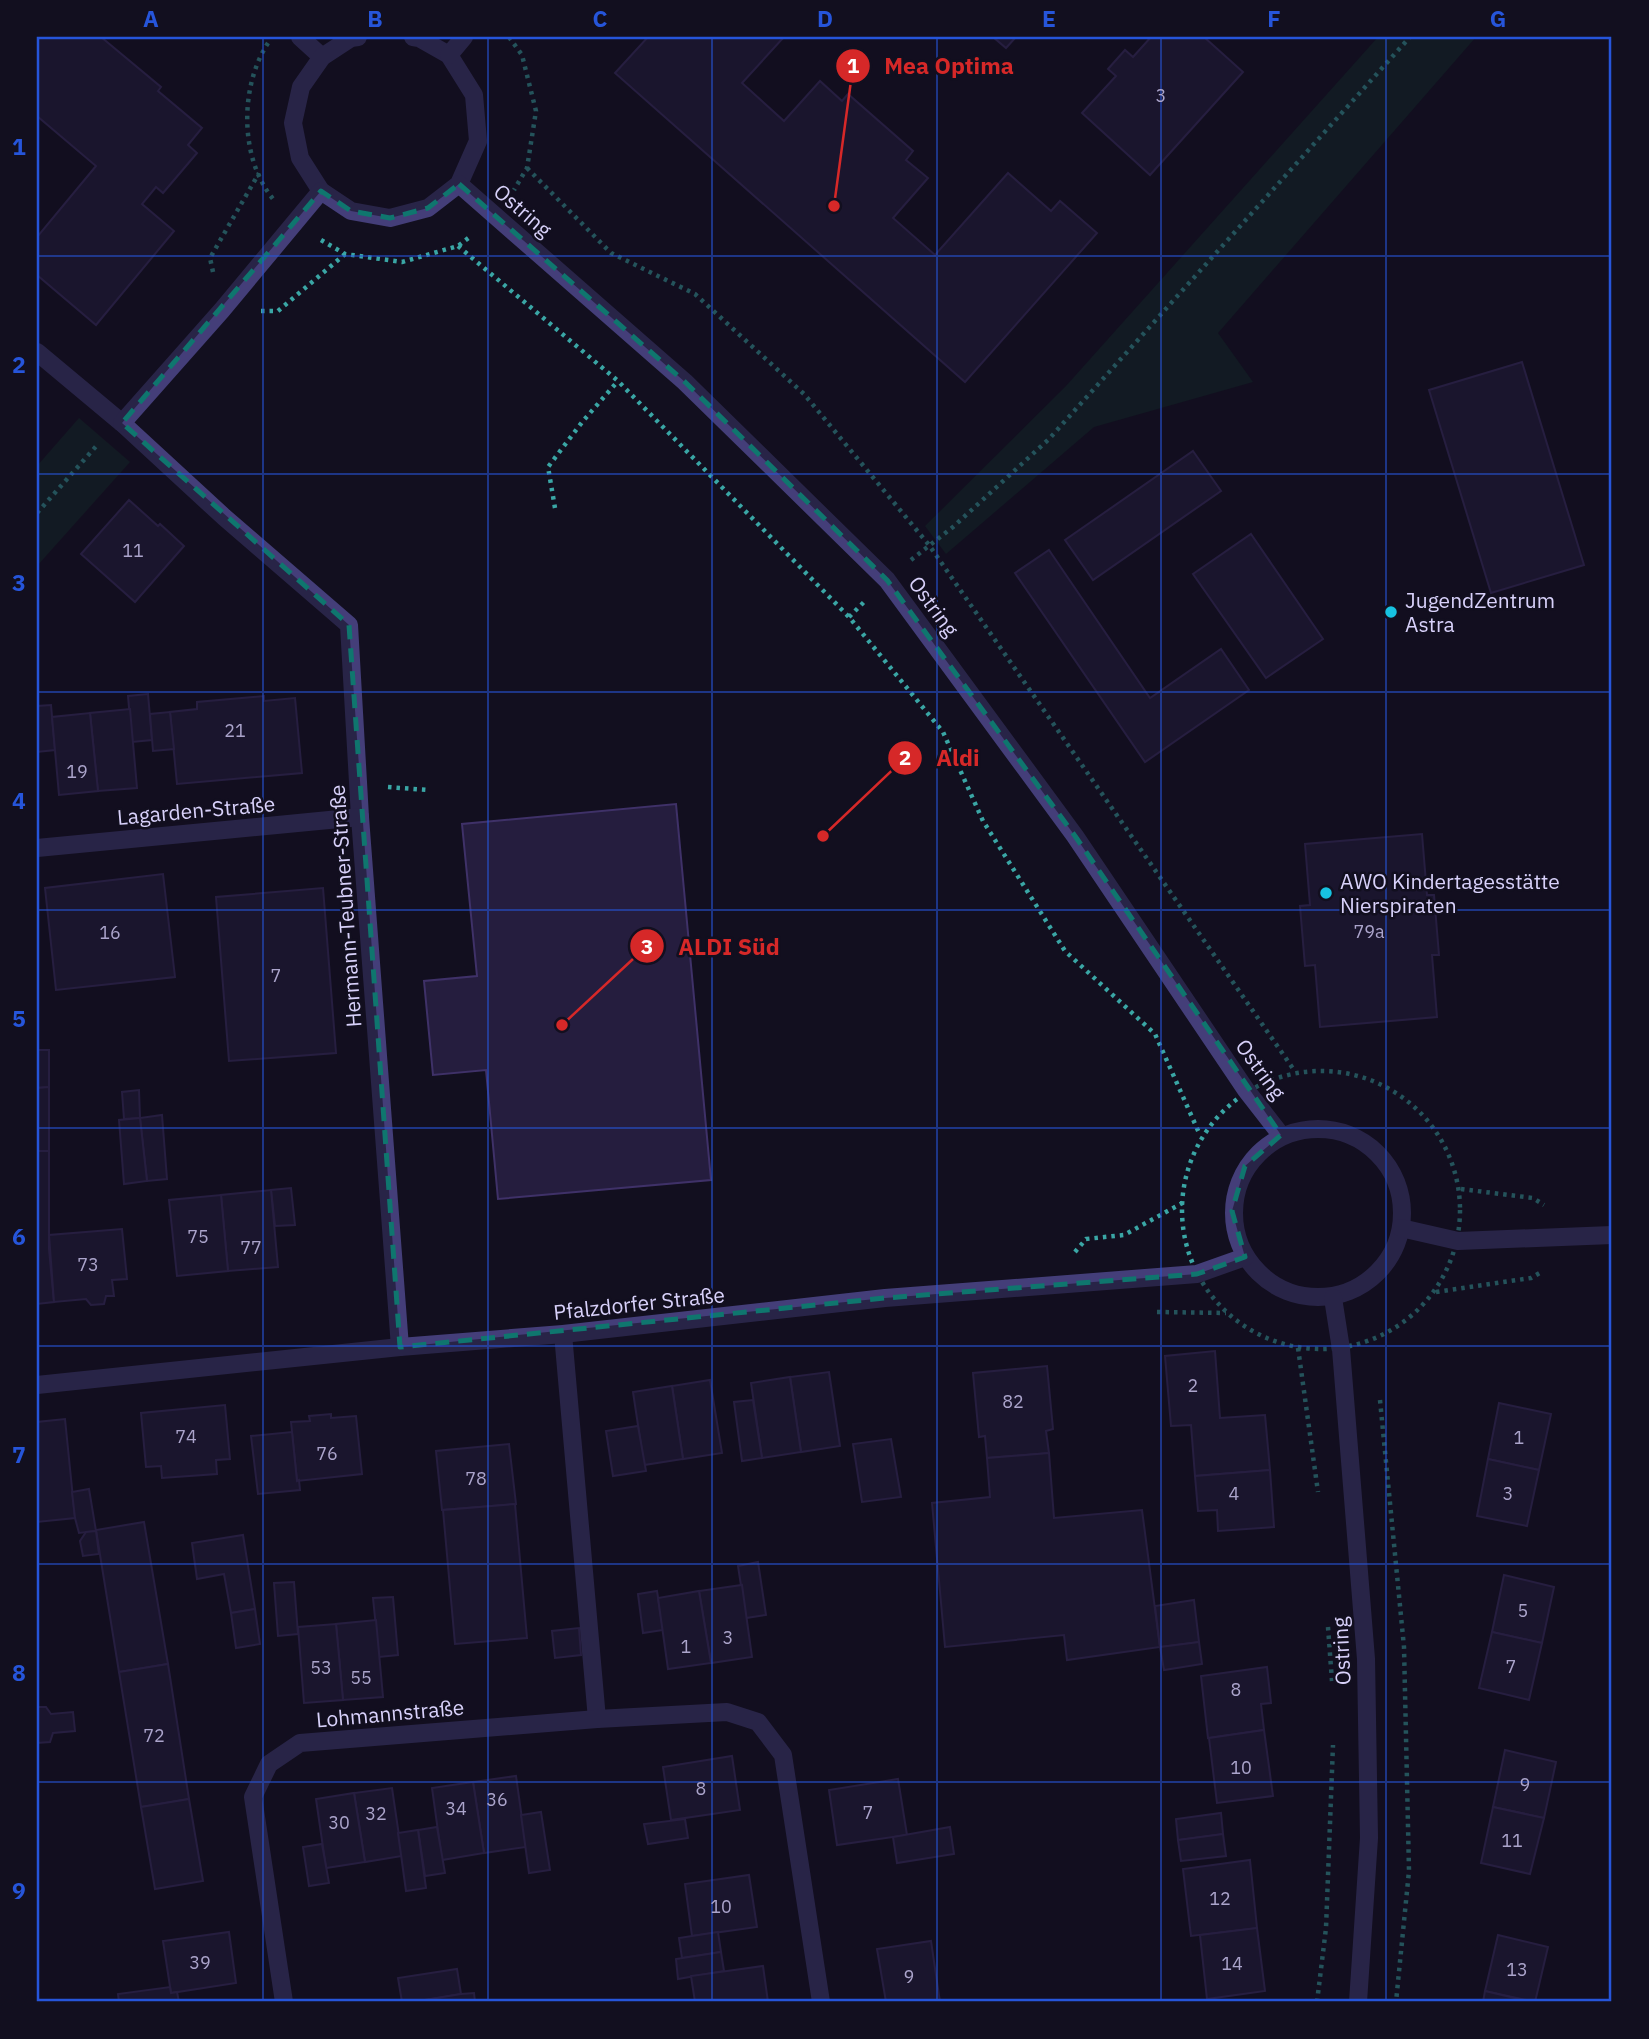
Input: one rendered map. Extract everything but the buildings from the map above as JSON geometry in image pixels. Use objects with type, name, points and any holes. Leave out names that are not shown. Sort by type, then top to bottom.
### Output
[{"type":"street","points":[[300,37],[322,57]]},
{"type":"street","points":[[358,37],[351,38],[322,57],[301,86],[293,123],[300,158],[321,191],[351,211],[390,218],[428,208],[459,184],[478,141],[474,95],[449,55],[413,37]]},
{"type":"street","points":[[449,55],[464,37]]},
{"type":"street","name":"Ostring","points":[[459,184],[685,382],[887,580],[1075,836],[1246,1090],[1281,1135]]},
{"type":"street","points":[[122,423],[222,310],[321,191]]},
{"type":"street","name":"Hermann-Teubner-Straße","points":[[37,352],[122,423],[224,517],[349,625],[360,817],[400,1348]]},
{"type":"street","name":"Lagarden-Straße","points":[[37,848],[360,817]]},
{"type":"street","points":[[1315,1127],[1352,1133],[1380,1154],[1398,1185],[1401,1228],[1390,1257],[1370,1280],[1334,1298],[1300,1296],[1268,1282],[1245,1256],[1231,1211],[1245,1166],[1281,1135],[1315,1127]]},
{"type":"street","points":[[1401,1228],[1458,1241],[1612,1235]]},
{"type":"street","name":"Pfalzdorfer Straße","points":[[37,1385],[563,1334],[886,1298],[1197,1274],[1245,1256]]},
{"type":"street","name":"Ostring","points":[[1334,1298],[1366,1659],[1369,1838],[1358,2002]]},
{"type":"street","points":[[563,1334],[597,1719]]},
{"type":"street","name":"Lohmannstraße","points":[[284,2002],[253,1797],[269,1763],[300,1743],[597,1719],[727,1712],[758,1722],[783,1755],[821,2002]]},
{"type":"path","points":[[497,217],[527,168],[536,111],[522,55],[509,37]]},
{"type":"path","points":[[929,545],[953,527],[1049,439],[1410,37]]},
{"type":"path","points":[[259,173],[210,258],[222,310],[278,311],[345,254]]},
{"type":"path","points":[[458,246],[618,381],[849,617],[943,732],[983,821],[1065,951],[1155,1034],[1200,1135]]},
{"type":"path","points":[[555,508],[548,467],[618,381]]},
{"type":"path","points":[[37,513],[93,448],[122,423]]},
{"type":"path","points":[[359,788],[429,790]]},
{"type":"path","points":[[1294,1070],[1369,1076],[1431,1120],[1461,1189],[1458,1241],[1435,1292],[1408,1320],[1375,1339],[1340,1349],[1298,1348],[1259,1335],[1226,1313],[1197,1274],[1181,1228],[1200,1135],[1246,1090],[1294,1070]]},
{"type":"path","points":[[1050,1284],[1086,1239],[1124,1235],[1186,1201]]},
{"type":"path","points":[[1298,1348],[1319,1499]]},
{"type":"path","points":[[1328,1620],[1332,1688]]},
{"type":"path","points":[[1317,2002],[1326,1928],[1333,1741]]},
{"type":"highlighted area","points":[[459,184],[685,382],[887,580],[1075,836],[1281,1135],[1245,1166],[1232,1211],[1245,1257],[1197,1274],[885,1298],[400,1347],[349,625],[122,423],[321,191],[351,211],[390,218],[428,208]]},
{"type":"green space","points":[[1378,37],[1476,37],[1218,333],[1253,382],[1094,427],[946,554],[925,526],[1066,386]]},
{"type":"green space","points":[[79,418],[130,462],[37,566],[37,466]]},
{"type":"place","name":"Mea Optima","points":[[834,206]]},
{"type":"place","name":"JugendZentrum Astra","points":[[1391,612]]},
{"type":"place","name":"Aldi","points":[[823,836]]},
{"type":"place","name":"AWO Kindertagesstätte Nierspiraten","points":[[1326,893]]},
{"type":"place","name":"ALDI Süd","points":[[562,1025]]}]
